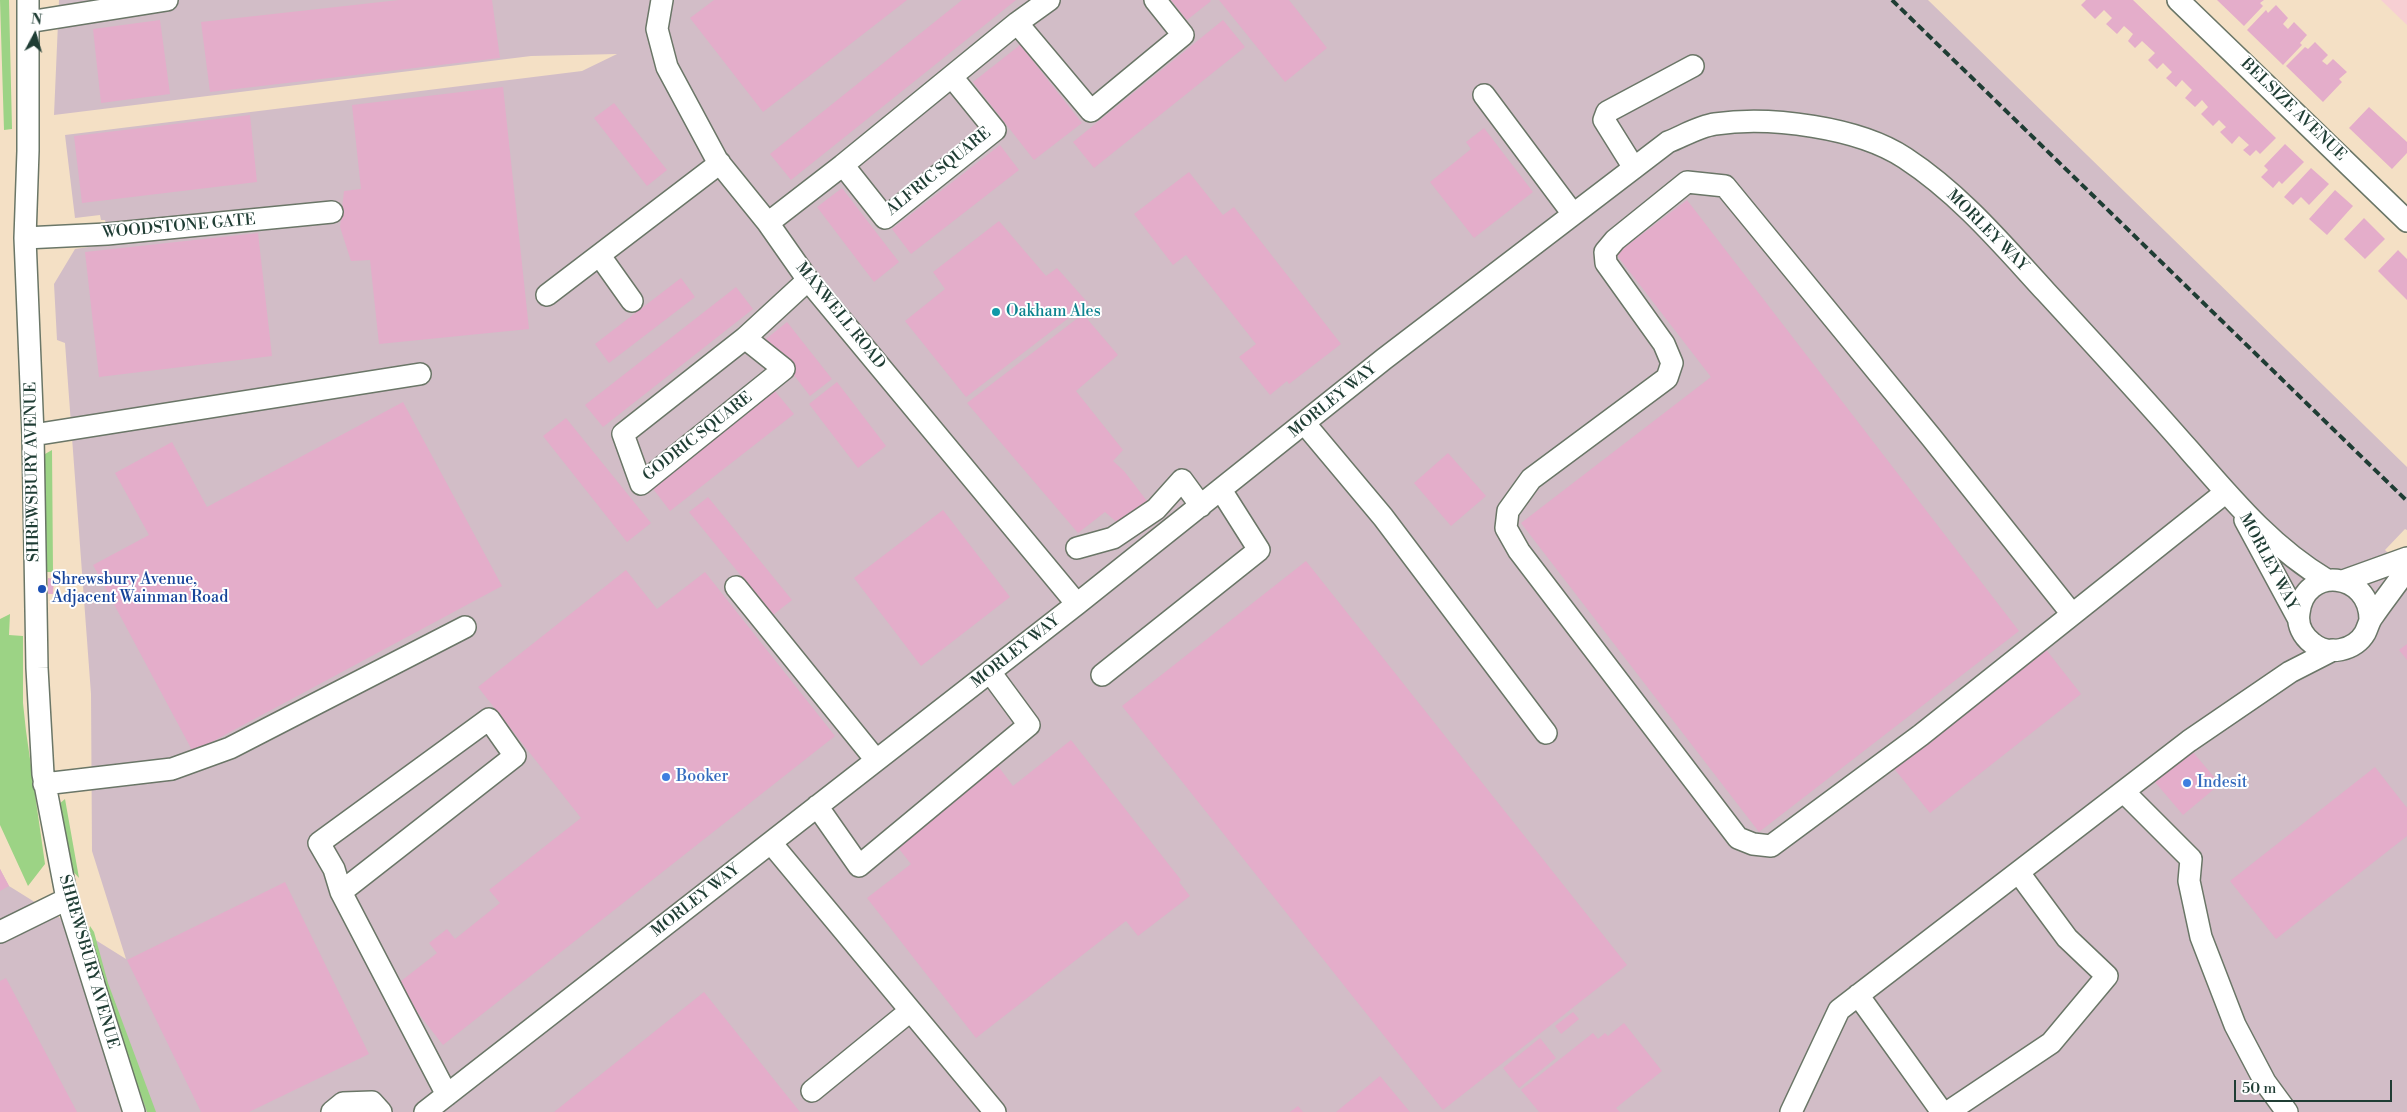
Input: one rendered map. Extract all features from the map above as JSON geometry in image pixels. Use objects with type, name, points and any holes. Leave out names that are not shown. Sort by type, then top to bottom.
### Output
[{"type":"street","name":"SHREWSBURY AVENUE","points":[[28,0],[28,135],[25,238],[32,435],[37,668],[44,784],[67,900],[134,1112]]},
{"type":"street","points":[[28,22],[167,0]]},
{"type":"street","name":"MAXWELL ROAD","points":[[662,0],[657,29],[667,67],[720,163],[768,223],[808,280],[1077,604]]},
{"type":"street","points":[[768,223],[1049,0]]},
{"type":"street","points":[[1017,24],[1092,111],[1183,35],[1155,0]]},
{"type":"street","name":"BELSIZE AVENUE","points":[[2178,0],[2407,221]]},
{"type":"street","points":[[1634,168],[1604,120],[1608,112],[1693,66]]},
{"type":"street","name":"ALFRIC SQUARE","points":[[843,165],[885,218],[996,130],[952,77]]},
{"type":"street","points":[[1484,95],[1573,214]]},
{"type":"street","name":"MORLEY WAY","points":[[425,1112],[1077,604],[1305,424],[1384,359],[1573,214],[1668,142],[1713,124],[1748,122],[1791,124],[1870,140],[1904,157],[1938,182],[1975,215],[2232,500],[2311,571],[2335,580]]},
{"type":"street","points":[[547,295],[720,163]]},
{"type":"street","points":[[2072,614],[1931,437],[1725,186],[1688,182],[1615,240],[1605,252],[1606,263],[1664,344],[1672,363],[1667,378],[1531,479],[1508,511],[1506,528],[1519,550],[1738,838],[1753,844],[1771,846],[1921,735],[2072,614],[2232,500]]},
{"type":"street","name":"WOODSTONE GATE","points":[[25,238],[107,234],[332,212]]},
{"type":"street","points":[[600,256],[632,301]]},
{"type":"street","name":"GODRIC SQUARE","points":[[745,338],[784,370],[641,484],[623,434],[745,338],[808,280]]},
{"type":"street","points":[[32,435],[420,374]]},
{"type":"street","points":[[1305,424],[1383,517],[1546,733]]},
{"type":"street","points":[[1078,548],[1113,538],[1156,509],[1182,480],[1201,506]]},
{"type":"street","points":[[1102,675],[1259,550],[1222,490]]},
{"type":"street","name":"MORLEY WAY","points":[[2232,500],[2298,618]]},
{"type":"street","points":[[2407,558],[2335,580],[2320,582],[2305,594],[2300,606],[2298,618],[2306,638],[2315,646],[2326,650],[2341,650],[2358,642],[2366,632],[2370,621],[2407,569]]},
{"type":"street","points":[[2335,580],[2354,586],[2366,600],[2370,621]]},
{"type":"street","points":[[736,587],[876,760]]},
{"type":"street","points":[[44,784],[172,769],[230,748],[465,627]]},
{"type":"street","points":[[2290,672],[2306,638]]},
{"type":"street","points":[[1791,1112],[1839,1010],[2189,741],[2290,672],[2333,650]]},
{"type":"street","points":[[817,806],[859,866],[1029,725],[990,672]]},
{"type":"street","points":[[341,892],[515,756],[488,718],[319,843],[334,869],[341,892],[447,1095]]},
{"type":"street","points":[[2124,792],[2191,859],[2190,881],[2201,937],[2235,1025],[2265,1082],[2287,1112]]},
{"type":"street","points":[[771,842],[995,1112]]},
{"type":"street","points":[[1948,1112],[2051,1042],[2107,976],[2067,938],[2019,873]]},
{"type":"street","points":[[0,932],[67,900]]},
{"type":"street","points":[[1858,995],[1942,1112]]},
{"type":"street","points":[[812,1091],[910,1011]]},
{"type":"street","points":[[332,1112],[343,1103],[372,1102],[381,1112]]},
{"type":"shaded area","points":[[59,0],[1928,0],[2407,467],[2407,530],[2405,529],[2385,550],[2407,572],[2407,1112],[0,1112],[0,869],[9,886],[126,959],[92,851],[91,694],[65,343],[57,340],[54,284],[75,249],[108,244],[105,220],[101,220],[100,215],[75,218],[65,135],[582,71],[617,54],[531,56],[54,115]]},
{"type":"shaded area","points":[[2381,0],[2407,0],[2407,25]]},
{"type":"green space","points":[[0,0],[9,0],[12,129],[4,130]]},
{"type":"green space","points":[[52,450],[53,572],[43,572],[45,454]]},
{"type":"green space","points":[[10,614],[9,635],[23,636],[23,703],[45,864],[28,886],[0,825],[0,619]]},
{"type":"green space","points":[[65,799],[79,878],[70,868],[59,804]]},
{"type":"green space","points":[[90,926],[94,932],[108,983],[156,1112],[147,1112],[87,943]]},
{"type":"building","points":[[399,0],[492,0],[500,58],[210,92],[201,22]]},
{"type":"building","points":[[714,0],[907,0],[763,112],[690,18]]},
{"type":"building","points":[[962,0],[1016,0],[791,180],[770,154]]},
{"type":"building","points":[[1171,0],[1210,0],[1211,1],[1187,20]]},
{"type":"building","points":[[1219,0],[1289,0],[1327,48],[1285,82]]},
{"type":"building","points":[[2086,0],[2133,0],[2276,138],[2260,154],[2256,150],[2250,156],[2243,150],[2249,145],[2239,136],[2232,144],[2220,132],[2226,127],[2219,120],[2213,126],[2201,114],[2208,107],[2202,100],[2195,107],[2185,98],[2192,90],[2182,80],[2176,87],[2166,78],[2172,72],[2163,63],[2157,69],[2148,60],[2155,53],[2142,41],[2135,48],[2128,41],[2133,34],[2124,26],[2117,34],[2106,24],[2112,18],[2104,10],[2095,19],[2081,5]]},
{"type":"building","points":[[2217,0],[2264,0],[2260,3],[2263,6],[2244,26]]},
{"type":"building","points":[[2276,5],[2288,18],[2283,24],[2288,29],[2294,22],[2307,35],[2300,43],[2302,45],[2283,65],[2247,30],[2266,10],[2268,13]]},
{"type":"building","points":[[160,20],[170,94],[101,103],[93,29]]},
{"type":"building","points":[[1223,20],[1245,47],[1094,168],[1073,142]]},
{"type":"building","points":[[2315,42],[2328,55],[2322,61],[2327,65],[2333,59],[2347,72],[2339,79],[2342,82],[2323,102],[2286,66],[2305,47],[2308,49]]},
{"type":"building","points":[[1020,45],[1082,123],[1034,160],[973,82]]},
{"type":"building","points":[[503,87],[529,329],[379,344],[370,260],[351,261],[340,227],[344,191],[361,189],[352,105]]},
{"type":"building","points":[[614,103],[667,170],[647,186],[594,118]]},
{"type":"building","points":[[2369,107],[2407,142],[2407,153],[2392,169],[2349,128]]},
{"type":"building","points":[[250,115],[257,182],[82,203],[74,136]]},
{"type":"building","points":[[1484,128],[1533,192],[1474,238],[1430,182],[1471,149],[1466,142]]},
{"type":"building","points":[[2285,144],[2304,162],[2282,184],[2279,181],[2273,188],[2261,177],[2268,170],[2264,166]]},
{"type":"building","points":[[1000,145],[1019,170],[911,254],[892,229]]},
{"type":"building","points":[[2311,168],[2329,184],[2309,205],[2301,197],[2293,205],[2284,197]]},
{"type":"building","points":[[1189,172],[1223,215],[1234,207],[1341,344],[1289,384],[1287,381],[1270,395],[1239,357],[1256,344],[1186,255],[1173,265],[1134,214]]},
{"type":"building","points":[[842,188],[899,262],[874,282],[817,207]]},
{"type":"building","points":[[2335,190],[2353,206],[2327,235],[2309,219]]},
{"type":"building","points":[[1687,200],[2019,631],[1759,832],[1521,523],[1711,377],[1616,254]]},
{"type":"building","points":[[2364,218],[2385,239],[2365,259],[2344,239]]},
{"type":"building","name":"Oakham Ales","points":[[999,221],[1046,276],[1057,268],[1088,303],[966,397],[905,321],[945,289],[933,272]]},
{"type":"building","points":[[258,233],[272,356],[99,377],[85,252]]},
{"type":"building","points":[[2398,250],[2407,259],[2407,300],[2378,271]]},
{"type":"building","points":[[681,278],[695,297],[609,363],[595,344]]},
{"type":"building","points":[[736,287],[753,309],[603,427],[585,405]]},
{"type":"building","points":[[1083,314],[1118,355],[1076,391],[1123,450],[1113,461],[1124,471],[1150,505],[1120,525],[1105,512],[1078,533],[967,403]]},
{"type":"building","points":[[787,322],[832,379],[810,396],[766,339]]},
{"type":"building","points":[[837,382],[886,446],[858,468],[809,404]]},
{"type":"building","points":[[774,390],[794,414],[670,511],[651,486]]},
{"type":"building","points":[[403,402],[502,586],[193,752],[93,565],[149,535],[115,473],[172,442],[207,507]]},
{"type":"building","points":[[566,418],[651,523],[627,542],[543,436]]},
{"type":"building","points":[[1448,453],[1486,496],[1451,526],[1414,483]]},
{"type":"building","points":[[708,497],[792,600],[773,615],[689,512]]},
{"type":"building","points":[[943,510],[1010,597],[921,666],[854,578]]},
{"type":"building","points":[[1306,561],[1627,965],[1443,1110],[1122,706]]},
{"type":"building","name":"Booker","points":[[626,570],[657,609],[705,572],[835,736],[443,1045],[396,985],[437,953],[429,943],[447,929],[455,939],[500,903],[489,890],[581,818],[478,687]]},
{"type":"building","points":[[48,578],[54,579],[53,594],[48,594]]},
{"type":"building","points":[[2407,644],[2407,660],[2399,650]]},
{"type":"building","points":[[2044,647],[2081,694],[1930,813],[1892,766]]},
{"type":"building","points":[[1071,740],[1181,880],[1179,882],[1190,896],[1138,936],[1126,921],[976,1038],[867,898],[911,864],[896,845],[998,766],[1013,786]]},
{"type":"building","name":"Indesit","points":[[2192,751],[2220,784],[2183,815],[2155,782]]},
{"type":"building","points":[[2375,767],[2407,808],[2407,836],[2276,939],[2230,881]]},
{"type":"building","points":[[0,869],[9,886],[0,891]]},
{"type":"building","points":[[285,882],[369,1054],[249,1112],[201,1112],[127,960]]},
{"type":"building","points":[[6,978],[77,1112],[0,1112],[0,981]]},
{"type":"building","points":[[704,992],[800,1112],[554,1112]]},
{"type":"building","points":[[1573,1012],[1579,1019],[1561,1034],[1555,1026]]},
{"type":"building","points":[[1624,1023],[1662,1071],[1616,1108],[1620,1112],[1539,1112],[1521,1090],[1593,1033],[1598,1039],[1605,1033],[1608,1036]]},
{"type":"building","points":[[1540,1038],[1556,1058],[1519,1088],[1503,1068]]},
{"type":"building","points":[[1380,1076],[1410,1112],[1336,1112]]},
{"type":"building","points":[[1298,1106],[1303,1112],[1290,1112]]},
{"type":"railway","points":[[1892,0],[2407,501]]},
{"type":"place","name":"Oakham Ales","points":[[996,312]]},
{"type":"place","name":"Shrewsbury Avenue, Adjacent Wainman Road","points":[[42,589]]},
{"type":"place","name":"Booker","points":[[666,777]]},
{"type":"place","name":"Indesit","points":[[2187,783]]}]
